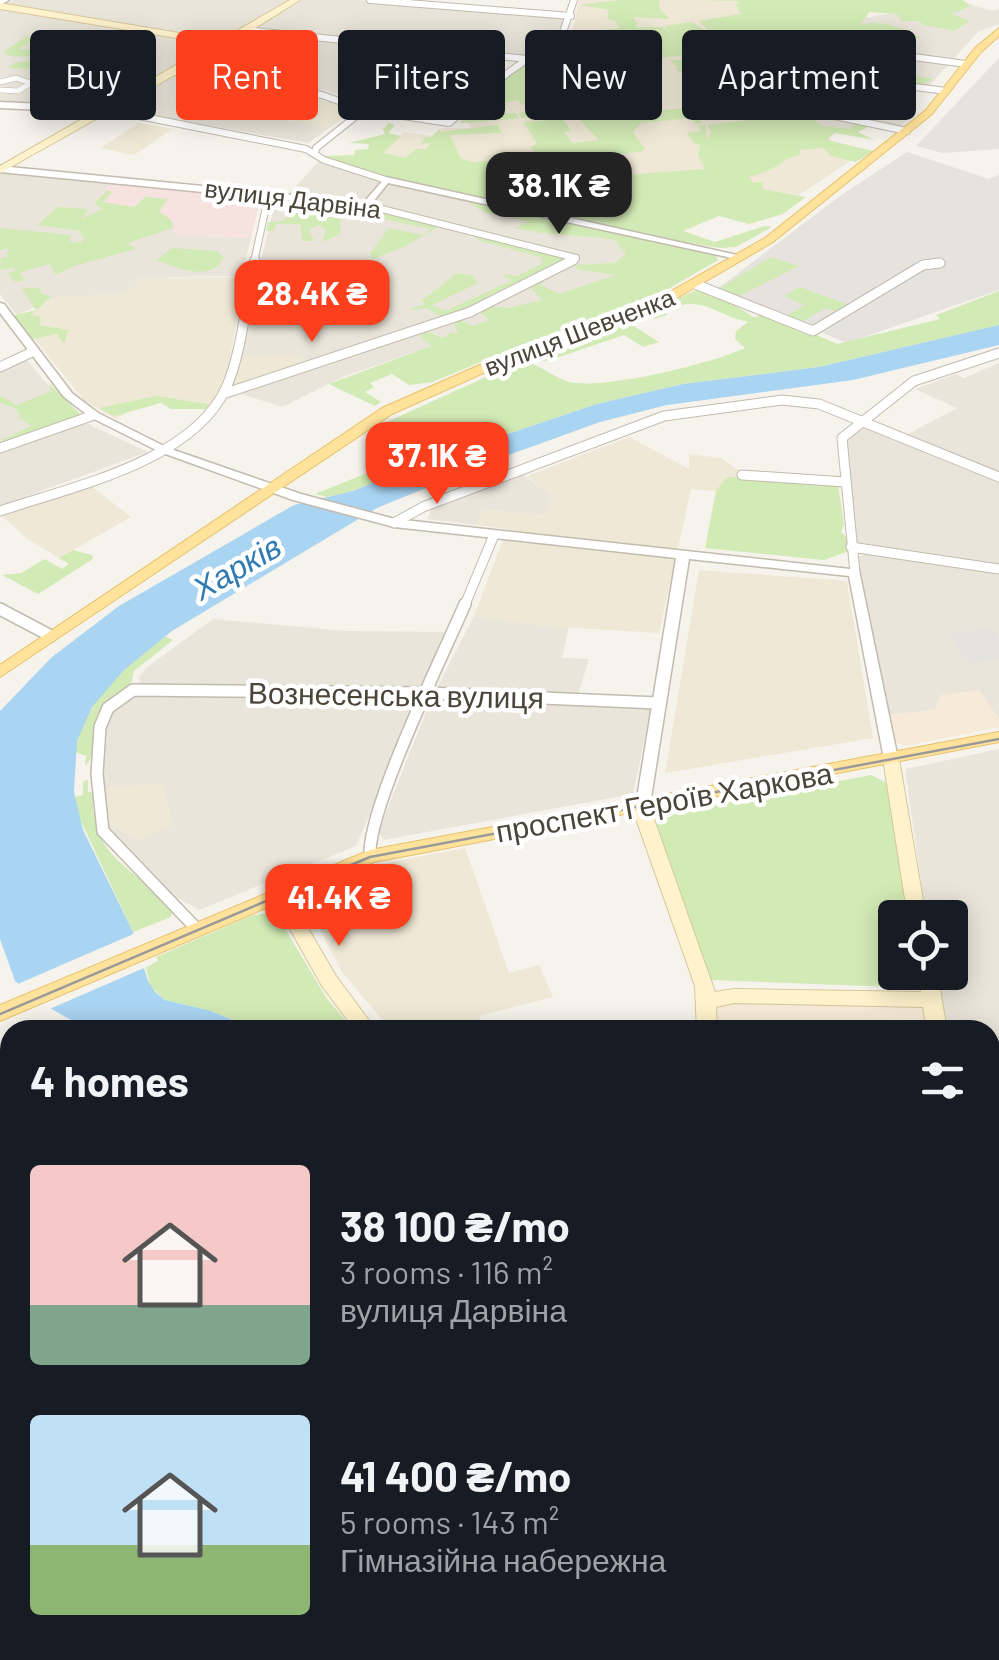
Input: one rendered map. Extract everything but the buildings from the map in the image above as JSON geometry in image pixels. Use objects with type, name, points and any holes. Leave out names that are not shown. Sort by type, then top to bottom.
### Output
[{"type":"main road","points":[[245,30],[296,0]]},
{"type":"main road","points":[[2,3],[176,33]]},
{"type":"main road","name":"вулиця Шевченка","points":[[0,672],[387,412],[512,356],[654,306],[741,257],[786,228],[906,132],[999,31]]},
{"type":"main road","points":[[156,83],[176,72]]},
{"type":"main road","points":[[1,169],[91,120]]},
{"type":"main road","name":"проспект Героїв Харкова","points":[[7,1010],[370,856],[999,737]]},
{"type":"main road","points":[[891,760],[914,900]]},
{"type":"main road","points":[[643,804],[704,986],[707,1020]]},
{"type":"main road","points":[[278,892],[329,981],[358,1020]]},
{"type":"main road","points":[[930,990],[935,1020]]},
{"type":"main road","points":[[706,1001],[734,996],[932,1000]]},
{"type":"street","points":[[370,0],[571,16]]},
{"type":"street","points":[[564,30],[574,0]]},
{"type":"street","points":[[318,37],[525,59]]},
{"type":"street","points":[[916,57],[966,64]]},
{"type":"street","points":[[505,78],[525,61]]},
{"type":"street","points":[[0,82],[22,79],[31,84],[15,91],[3,104]]},
{"type":"street","points":[[916,87],[946,91]]},
{"type":"street","points":[[0,90],[15,91]]},
{"type":"street","points":[[3,104],[30,106]]},
{"type":"street","points":[[156,119],[316,150],[386,180],[741,257]]},
{"type":"street","points":[[316,150],[352,120]]},
{"type":"street","points":[[852,120],[906,132]]},
{"type":"street","name":"вулиця Дарвіна","points":[[1,169],[366,205],[576,258],[470,312],[226,393]]},
{"type":"street","points":[[366,205],[386,180]]},
{"type":"street","points":[[0,511],[164,450],[208,420],[226,393],[269,193]]},
{"type":"street","points":[[695,284],[813,331],[923,265],[940,262]]},
{"type":"street","points":[[0,306],[68,395],[94,416],[164,450],[275,490],[394,523],[855,572]]},
{"type":"street","points":[[0,367],[32,352]]},
{"type":"street","points":[[891,760],[850,546],[842,438],[914,382],[999,354]]},
{"type":"street","points":[[394,523],[423,507],[664,416],[798,400],[863,421],[999,478]]},
{"type":"street","points":[[0,448],[94,416]]},
{"type":"street","points":[[742,474],[845,482]]},
{"type":"street","points":[[370,856],[368,841],[494,534]]},
{"type":"street","points":[[850,546],[999,569]]},
{"type":"street","points":[[643,804],[683,555]]},
{"type":"street","points":[[0,608],[51,636]]},
{"type":"street","name":"Вознесенська вулиця","points":[[195,927],[103,830],[97,811],[103,716],[133,690],[428,692],[658,703]]},
{"type":"shaded area","points":[[13,0],[289,0],[236,30],[176,33],[7,4]]},
{"type":"shaded area","points":[[302,0],[358,0],[568,18],[562,30],[525,30],[525,56],[505,54],[505,30],[338,30],[338,38],[318,36],[318,30],[252,30]]},
{"type":"shaded area","points":[[579,0],[807,0],[805,30],[682,30],[682,120],[808,120],[853,159],[799,195],[743,187],[661,199],[371,162],[404,132],[434,136],[443,128],[470,128],[469,123],[460,123],[461,120],[505,120],[505,80],[525,64],[525,120],[662,120],[662,30],[573,30]]},
{"type":"shaded area","points":[[957,0],[992,11],[999,9],[999,24],[978,32],[928,87],[916,84],[916,30],[833,30],[835,24]]},
{"type":"shaded area","points":[[0,8],[142,30],[30,30],[30,105],[0,103]]},
{"type":"shaded area","points":[[156,32],[176,35],[176,67],[156,78]]},
{"type":"shaded area","points":[[318,41],[338,43],[338,95],[318,90]]},
{"type":"shaded area","points":[[999,58],[999,149],[943,153],[916,146]]},
{"type":"shaded area","points":[[176,75],[176,120],[156,116],[156,86]]},
{"type":"shaded area","points":[[318,98],[338,106],[340,120],[308,143],[179,120],[318,120]]},
{"type":"shaded area","points":[[318,101],[338,105],[338,120],[330,127],[281,120],[318,120]]},
{"type":"shaded area","points":[[908,120],[896,130],[864,125],[851,133],[803,121]]},
{"type":"shaded area","points":[[139,123],[173,129],[134,155],[100,148]]},
{"type":"shaded area","points":[[907,152],[989,179],[999,175],[999,290],[847,343],[717,289],[840,196]]},
{"type":"shaded area","points":[[318,162],[382,181],[650,234],[626,260],[629,271],[343,377],[282,407],[229,390],[276,199],[286,197]]},
{"type":"shaded area","points":[[8,171],[114,179],[167,216],[174,223],[175,235],[251,238],[241,276],[166,277],[129,293],[35,307],[17,315],[0,294],[0,174]]},
{"type":"shaded area","points":[[114,179],[262,194],[251,238],[174,235],[174,222],[156,210],[92,205]]},
{"type":"shaded area","points":[[245,277],[230,357],[300,355],[313,367],[219,397],[216,404],[157,397],[115,419],[84,400],[15,315],[36,310],[42,301],[56,297],[128,293],[140,278]]},
{"type":"shaded area","points":[[25,358],[75,417],[0,444],[0,370]]},
{"type":"shaded area","points":[[999,363],[999,475],[904,436],[957,408],[915,389],[956,374],[964,378]]},
{"type":"shaded area","points":[[88,424],[148,452],[0,506],[0,450],[68,426]]},
{"type":"shaded area","points":[[865,426],[999,479],[999,567],[853,542],[845,441]]},
{"type":"shaded area","points":[[629,437],[689,469],[689,454],[721,458],[751,479],[754,487],[752,494],[691,489],[659,633],[543,626],[474,616],[507,529],[476,525],[485,510],[545,515],[552,497],[527,476]]},
{"type":"shaded area","points":[[520,472],[553,497],[545,515],[485,510],[476,525],[427,519],[433,507]]},
{"type":"shaded area","points":[[89,484],[131,517],[59,558],[26,538],[1,515]]},
{"type":"shaded area","points":[[869,552],[999,572],[999,719],[978,690],[935,710],[887,715],[857,558]]},
{"type":"shaded area","points":[[699,570],[847,581],[873,738],[665,773]]},
{"type":"shaded area","points":[[474,616],[569,626],[562,658],[589,659],[578,695],[442,691],[438,686]]},
{"type":"shaded area","points":[[213,619],[347,631],[450,632],[427,685],[416,689],[140,685],[139,677],[146,668]]},
{"type":"shaded area","points":[[991,629],[999,639],[999,658],[969,663],[948,633]]},
{"type":"shaded area","points":[[979,690],[999,719],[999,727],[906,746],[892,741],[887,715],[935,710],[940,695]]},
{"type":"shaded area","points":[[142,694],[414,696],[418,702],[356,846],[199,910],[174,896],[108,830],[102,816],[104,725],[115,707]]},
{"type":"shaded area","points":[[441,696],[652,704],[633,794],[384,840],[378,832],[431,700]]},
{"type":"shaded area","points":[[999,749],[999,1020],[941,1020],[937,990],[968,990],[968,900],[924,900],[906,769]]},
{"type":"shaded area","points":[[163,783],[172,825],[138,841],[106,822],[105,788]]},
{"type":"shaded area","points":[[465,848],[509,973],[539,965],[553,997],[479,1016],[481,1020],[383,1020],[342,972],[303,897],[390,862]]},
{"type":"shaded area","points":[[730,1000],[915,1003],[925,1010],[926,1020],[714,1020],[713,1010]]},
{"type":"green space","points":[[659,0],[660,9],[670,19],[633,17],[638,25],[634,27],[663,27],[670,33],[665,26],[692,22],[704,30],[682,30],[682,55],[662,57],[662,30],[602,30],[620,28],[607,19],[609,10],[581,5]]},
{"type":"green space","points":[[698,0],[963,0],[970,6],[951,14],[970,21],[954,31],[920,21],[901,21],[897,14],[869,12],[861,25],[885,24],[903,30],[708,30],[699,21],[741,14],[736,5],[740,1]]},
{"type":"green space","points":[[29,36],[30,43],[19,49],[30,50],[30,57],[3,52]]},
{"type":"green space","points":[[669,60],[682,60],[682,73],[678,71]]},
{"type":"green space","points":[[30,61],[30,69],[8,68]]},
{"type":"green space","points":[[525,66],[525,104],[518,100],[505,103],[505,80]]},
{"type":"green space","points":[[916,76],[933,79],[916,85]]},
{"type":"green space","points":[[682,108],[682,119],[641,123],[633,132],[645,149],[641,152],[544,159],[558,182],[602,178],[606,183],[616,182],[612,176],[705,169],[698,155],[700,144],[695,144],[687,133],[702,131],[698,126],[705,125],[707,139],[711,132],[707,125],[750,120],[814,120],[822,126],[851,129],[855,122],[871,125],[858,132],[875,140],[835,133],[827,140],[874,151],[856,162],[831,156],[824,148],[799,150],[801,154],[749,177],[753,183],[763,182],[762,189],[806,197],[783,214],[749,224],[719,216],[683,231],[715,242],[772,227],[736,247],[720,248],[637,234],[375,177],[324,156],[354,155],[355,150],[368,149],[369,144],[349,143],[385,134],[383,129],[389,123],[395,125],[388,133],[401,136],[383,153],[405,158],[416,149],[424,149],[420,155],[431,143],[421,144],[425,138],[420,137],[431,137],[440,129],[441,132],[497,125],[502,133],[450,135],[461,159],[473,162],[536,157],[531,146],[537,144],[524,122],[564,120],[571,131],[564,132],[572,143],[599,140],[580,120],[662,120],[662,110]]},
{"type":"green space","points":[[505,113],[516,113],[519,118],[505,120]]},
{"type":"green space","points":[[108,190],[112,193],[103,202],[134,207],[145,197],[168,199],[159,211],[172,221],[173,228],[127,243],[136,249],[56,275],[49,264],[20,272],[25,280],[15,282],[7,273],[15,271],[13,267],[0,270],[1,258],[9,256],[6,253],[10,248],[0,250],[0,228],[72,235],[69,241],[81,243],[84,239],[80,231],[37,225],[58,207],[89,209],[82,219],[102,209],[94,203]]},
{"type":"green space","points":[[463,199],[715,254],[718,260],[658,295],[433,382],[409,385],[392,374],[370,383],[374,387],[365,392],[381,402],[375,406],[329,384],[431,346],[420,336],[425,331],[443,338],[452,332],[458,334],[454,322],[460,319],[472,326],[490,320],[481,313],[491,306],[509,308],[542,300],[529,286],[549,276],[541,285],[559,294],[616,275],[579,270],[574,265],[614,263],[626,254],[614,240],[515,228],[528,221],[484,212]]},
{"type":"green space","points":[[354,207],[441,225],[406,246],[373,259],[370,253],[389,228],[423,235],[431,229],[351,212]]},
{"type":"green space","points":[[293,209],[341,219],[340,234],[322,242],[326,229],[318,225],[309,230],[314,241],[302,241],[300,224],[276,224],[274,231],[266,231],[268,222],[283,221]]},
{"type":"green space","points":[[477,236],[568,259],[468,310],[442,317],[426,308],[408,310],[425,304],[421,301],[457,273],[471,275],[478,283],[432,305],[445,311],[511,281],[502,274],[517,276],[542,264],[541,257],[477,240]]},
{"type":"green space","points":[[172,248],[217,251],[224,258],[218,266],[202,272],[156,260]]},
{"type":"green space","points":[[771,257],[799,266],[739,296],[720,288]]},
{"type":"green space","points":[[295,259],[318,265],[312,284],[323,287],[331,281],[334,263],[343,264],[346,275],[326,291],[337,294],[335,303],[343,323],[296,324],[296,313],[274,313],[273,306],[295,300],[293,293],[312,291],[284,283],[284,274],[292,269],[290,263]]},
{"type":"green space","points":[[31,287],[51,297],[31,315],[41,317],[39,325],[68,330],[64,344],[57,334],[29,340],[13,316],[36,310],[22,289]]},
{"type":"green space","points":[[800,287],[849,305],[838,312],[826,308],[799,323],[785,317],[804,305],[784,296]]},
{"type":"green space","points":[[699,289],[708,292],[705,294],[714,292],[755,318],[764,312],[837,344],[940,319],[936,315],[999,291],[999,325],[819,367],[683,384],[597,404],[416,465],[353,491],[327,497],[315,494],[414,454],[378,426],[519,362],[568,381],[593,383],[663,373],[745,348],[735,339],[736,331],[748,322],[700,305],[665,309],[667,315],[655,319],[650,311]]},
{"type":"green space","points":[[629,323],[659,342],[643,347],[624,335],[547,361],[528,359]]},
{"type":"green space","points":[[48,382],[83,417],[0,447],[0,441],[31,426],[19,417],[16,408],[0,403],[0,395],[16,405],[52,391]]},
{"type":"green space","points":[[156,396],[209,404],[208,409],[171,409],[161,403],[114,416],[99,408]]},
{"type":"green space","points":[[726,478],[838,485],[844,524],[841,532],[847,538],[849,551],[824,560],[705,548],[716,491]]},
{"type":"green space","points":[[73,550],[92,555],[93,559],[38,594],[2,575],[21,573],[45,559],[62,569],[69,564],[59,558]]},
{"type":"green space","points":[[165,636],[173,640],[134,671],[130,688],[104,708],[93,756],[85,766],[86,756],[75,752],[87,716],[121,672]]},
{"type":"green space","points":[[871,775],[889,784],[908,900],[878,900],[878,986],[709,980],[652,817]]},
{"type":"green space","points":[[88,780],[99,833],[107,847],[158,895],[172,911],[171,917],[133,932],[79,817],[74,797],[83,795],[83,781]]},
{"type":"green space","points":[[270,913],[278,917],[327,999],[345,1020],[233,1020],[165,1000],[150,986],[146,967],[158,961],[156,957],[253,915]]},
{"type":"water","name":"Харків","points":[[999,325],[999,345],[853,380],[667,405],[600,422],[489,462],[377,508],[172,631],[124,670],[92,707],[77,741],[74,792],[83,830],[133,932],[155,992],[165,1000],[233,1020],[71,1020],[15,981],[0,939],[0,711],[52,657],[119,606],[294,505],[353,491],[416,465],[597,404],[683,384],[819,367]]},
{"type":"pier","points":[[138,932],[151,965],[45,1011],[13,986]]},
{"type":"tram line","points":[[0,1014],[370,857],[999,739]]}]
